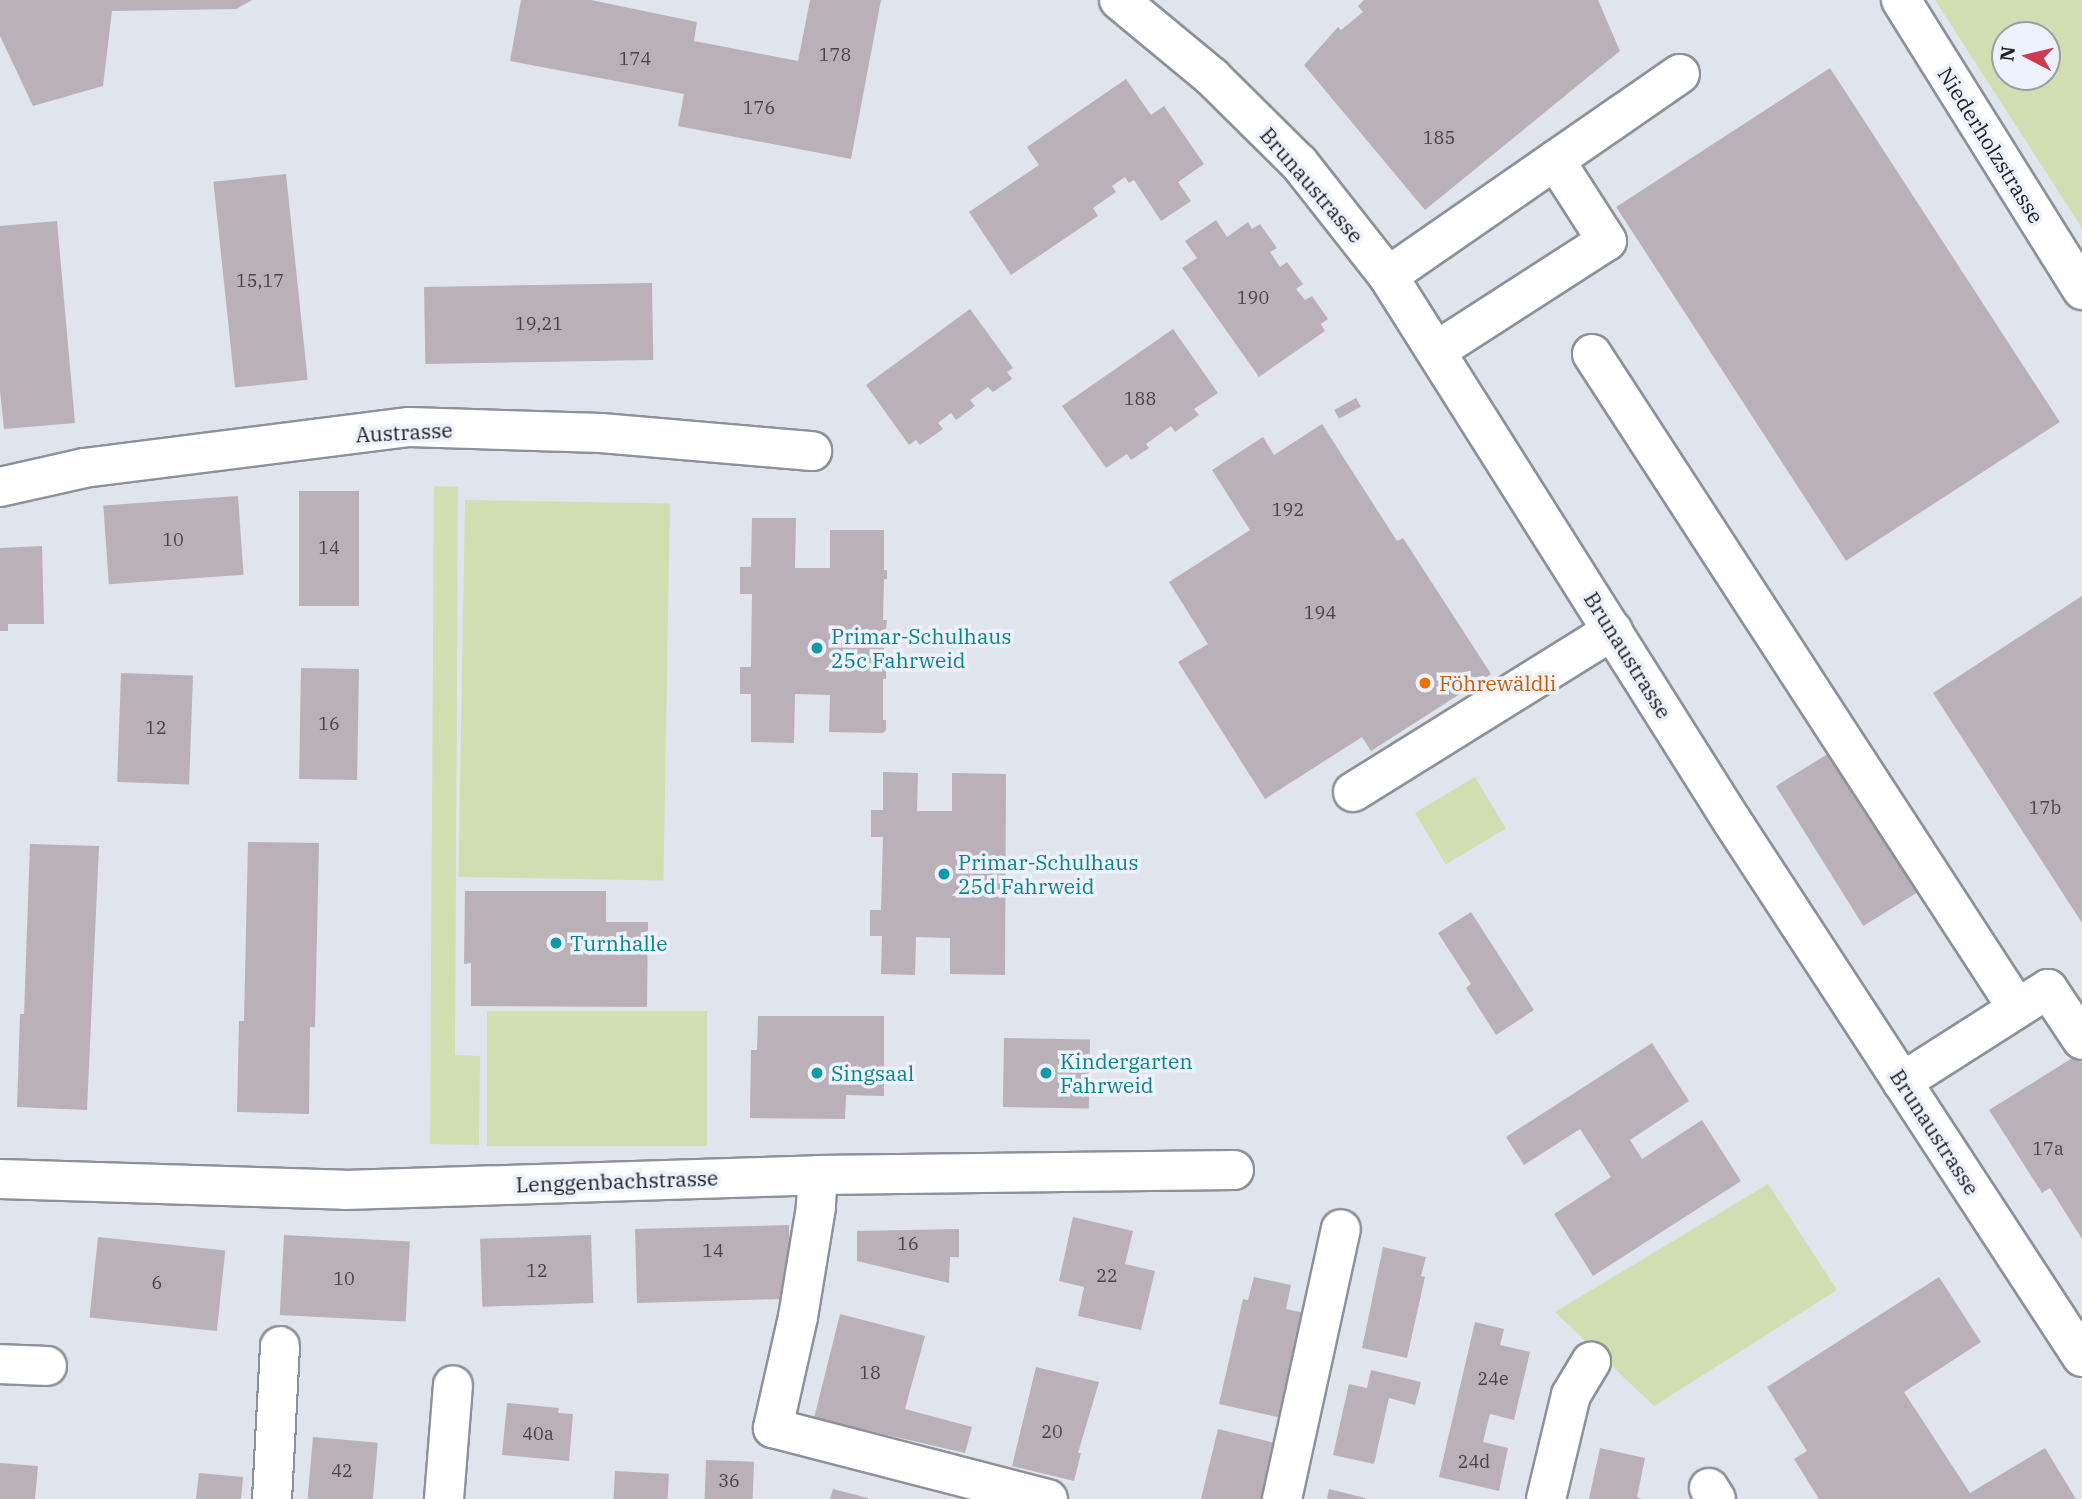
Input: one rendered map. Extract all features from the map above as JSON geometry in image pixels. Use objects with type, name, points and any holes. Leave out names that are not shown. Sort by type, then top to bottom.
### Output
[{"type":"street","name":"Brunaustrasse","points":[[1119,0],[1212,77],[1299,163],[1388,276],[1732,821],[2082,1357]]},
{"type":"street","name":"Niederholzstrasse","points":[[1900,0],[2082,290]]},
{"type":"street","points":[[1388,276],[1679,74]]},
{"type":"street","points":[[1436,351],[1607,241],[1555,160]]},
{"type":"street","points":[[1592,354],[2017,1008]]},
{"type":"street","name":"Austrasse","points":[[0,487],[84,468],[409,428],[601,433],[811,452]]},
{"type":"street","points":[[1353,792],[1613,630]]},
{"type":"street","points":[[1902,1082],[2048,989],[2082,1040]]},
{"type":"street","name":"Lenggenbachstrasse","points":[[0,1179],[345,1190],[818,1175],[1234,1170]]},
{"type":"street","points":[[818,1175],[816,1207],[798,1317],[773,1427],[1048,1499]]},
{"type":"street","points":[[1282,1499],[1341,1229]]},
{"type":"street","points":[[272,1499],[279,1346]]},
{"type":"street","points":[[1546,1499],[1571,1395],[1591,1362]]},
{"type":"street","points":[[0,1364],[47,1366]]},
{"type":"street","points":[[444,1499],[453,1385]]},
{"type":"green space","points":[[1935,0],[2082,0],[2082,228],[1994,91],[2061,91],[2061,21],[1991,21],[1991,87]]},
{"type":"green space","points":[[434,486],[458,487],[455,1055],[480,1056],[479,1145],[430,1144]]},
{"type":"green space","points":[[465,500],[670,504],[663,881],[458,877]]},
{"type":"green space","points":[[1475,777],[1506,828],[1446,864],[1415,813]]},
{"type":"green space","points":[[487,1011],[707,1011],[707,1146],[487,1146]]},
{"type":"green space","points":[[1768,1184],[1837,1290],[1654,1406],[1555,1312]]},
{"type":"building","points":[[0,0],[252,0],[236,9],[112,11],[103,86],[33,106],[0,36]]},
{"type":"building","points":[[521,0],[591,0],[697,22],[694,41],[798,61],[810,0],[881,0],[851,159],[678,126],[684,94],[510,61]]},
{"type":"building","points":[[1364,0],[1598,0],[1620,51],[1425,210],[1304,65],[1338,27],[1341,30],[1363,12],[1358,6]]},
{"type":"building","points":[[1830,68],[2060,422],[1846,561],[1616,207]]},
{"type":"building","points":[[1126,79],[1151,115],[1164,106],[1204,164],[1178,182],[1191,201],[1161,221],[1134,180],[1129,183],[1125,177],[1112,186],[1116,192],[1093,208],[1098,216],[1011,275],[969,212],[1039,165],[1027,147]]},
{"type":"building","points":[[286,174],[308,380],[235,387],[213,182]]},
{"type":"building","points":[[1216,220],[1227,237],[1248,222],[1252,229],[1260,224],[1277,248],[1270,252],[1280,267],[1287,262],[1303,284],[1296,289],[1305,300],[1312,296],[1328,319],[1321,324],[1325,331],[1259,377],[1182,268],[1197,258],[1185,241]]},
{"type":"building","points":[[57,221],[75,423],[4,429],[0,391],[0,226]]},
{"type":"building","points":[[652,283],[653,360],[425,364],[424,287]]},
{"type":"building","points":[[970,309],[1013,368],[1007,372],[1012,379],[993,392],[988,387],[970,400],[975,406],[956,420],[951,413],[938,423],[943,429],[920,445],[916,440],[909,445],[866,385]]},
{"type":"building","points":[[1173,329],[1218,393],[1194,409],[1199,415],[1175,432],[1171,426],[1146,444],[1149,448],[1131,460],[1127,454],[1106,468],[1062,406]]},
{"type":"building","points":[[1356,398],[1361,407],[1339,419],[1334,410]]},
{"type":"building","points":[[1322,424],[1397,541],[1403,538],[1491,674],[1371,751],[1362,737],[1265,799],[1178,662],[1208,644],[1169,582],[1250,530],[1212,470],[1263,437],[1274,455]]},
{"type":"building","points":[[299,491],[359,491],[359,606],[299,606]]},
{"type":"building","points":[[238,496],[244,575],[109,584],[103,505]]},
{"type":"building","name":"Primar-Schulhaus 25c Fahrweid","points":[[752,518],[796,518],[795,568],[830,568],[830,530],[884,530],[884,570],[887,570],[887,579],[884,579],[883,620],[887,620],[884,629],[886,679],[883,679],[883,720],[886,720],[886,730],[883,733],[829,732],[830,695],[795,694],[794,743],[751,742],[751,694],[740,694],[740,667],[751,667],[752,594],[740,594],[740,567],[751,567]]},
{"type":"building","points":[[42,546],[44,624],[8,624],[8,631],[0,631],[0,548]]},
{"type":"building","points":[[2082,596],[2082,923],[1933,693]]},
{"type":"building","points":[[301,668],[359,669],[357,780],[299,779]]},
{"type":"building","points":[[121,673],[193,676],[189,784],[117,782]]},
{"type":"building","points":[[1837,748],[1924,888],[1863,926],[1776,786]]},
{"type":"building","name":"Primar-Schulhaus 25d Fahrweid","points":[[883,772],[918,773],[917,811],[952,811],[952,773],[1006,774],[1005,975],[950,974],[950,938],[916,937],[915,975],[881,974],[882,936],[870,936],[870,910],[881,910],[883,837],[871,837],[871,810],[883,810]]},
{"type":"building","points":[[248,842],[319,843],[315,1027],[310,1027],[309,1114],[237,1112],[239,1021],[244,1021]]},
{"type":"building","points":[[30,844],[99,846],[87,1110],[17,1107],[20,1014],[24,1014]]},
{"type":"building","name":"Turnhalle","points":[[465,891],[606,891],[606,922],[648,922],[647,1007],[471,1006],[471,963],[464,964]]},
{"type":"building","points":[[1471,912],[1534,1010],[1496,1035],[1466,988],[1471,984],[1438,933]]},
{"type":"building","name":"Singsaal","points":[[758,1016],[884,1016],[884,1096],[846,1095],[845,1119],[750,1118],[751,1050],[757,1050]]},
{"type":"building","name":"Kindergarten Fahrweid","points":[[1004,1038],[1090,1040],[1089,1108],[1003,1107]]},
{"type":"building","points":[[1652,1043],[1689,1101],[1630,1140],[1642,1159],[1702,1120],[1741,1181],[1593,1276],[1554,1214],[1611,1177],[1580,1129],[1524,1165],[1506,1137]]},
{"type":"building","points":[[2077,1055],[2082,1063],[2082,1239],[2050,1188],[2042,1193],[1989,1110]]},
{"type":"building","points":[[1073,1217],[1133,1231],[1125,1264],[1155,1271],[1141,1330],[1078,1316],[1084,1287],[1059,1281]]},
{"type":"building","points":[[789,1225],[790,1273],[783,1274],[784,1299],[637,1303],[635,1229]]},
{"type":"building","points":[[959,1229],[959,1257],[950,1257],[949,1283],[857,1261],[857,1231]]},
{"type":"building","points":[[284,1235],[410,1242],[406,1321],[280,1315]]},
{"type":"building","points":[[591,1235],[593,1303],[482,1307],[480,1239]]},
{"type":"building","points":[[98,1237],[225,1250],[217,1331],[90,1318]]},
{"type":"building","points":[[1383,1247],[1426,1257],[1421,1276],[1425,1277],[1407,1358],[1362,1348]]},
{"type":"building","points":[[1254,1277],[1291,1285],[1286,1309],[1309,1314],[1286,1419],[1219,1404],[1243,1299],[1248,1300]]},
{"type":"building","points":[[1939,1277],[1981,1342],[1904,1392],[1970,1493],[2045,1448],[2076,1499],[1819,1499],[1794,1459],[1807,1451],[1767,1387]]},
{"type":"building","points":[[840,1314],[925,1336],[905,1409],[972,1427],[965,1453],[814,1418]]},
{"type":"building","points":[[1475,1322],[1504,1329],[1500,1345],[1530,1352],[1514,1420],[1490,1414],[1483,1442],[1508,1448],[1499,1491],[1439,1477]]},
{"type":"building","points":[[1036,1367],[1099,1382],[1078,1453],[1081,1453],[1074,1481],[1012,1466]]},
{"type":"building","points":[[1371,1370],[1421,1382],[1415,1405],[1389,1398],[1374,1464],[1333,1455],[1349,1384],[1367,1388]]},
{"type":"building","points":[[507,1403],[559,1408],[558,1413],[573,1414],[569,1461],[502,1455]]},
{"type":"building","points":[[1218,1429],[1279,1444],[1265,1499],[1201,1499]]},
{"type":"building","points":[[313,1437],[378,1443],[373,1499],[308,1499]]},
{"type":"building","points":[[1600,1448],[1645,1458],[1637,1497],[1642,1499],[1589,1499]]},
{"type":"building","points":[[706,1460],[754,1462],[753,1499],[705,1499]]},
{"type":"building","points":[[0,1463],[38,1466],[35,1499],[0,1499]]},
{"type":"building","points":[[615,1471],[669,1474],[668,1499],[614,1499]]},
{"type":"building","points":[[199,1473],[243,1477],[241,1499],[196,1499]]},
{"type":"building","points":[[833,1489],[868,1498],[868,1499],[830,1499]]},
{"type":"building","points":[[1329,1489],[1365,1498],[1365,1499],[1327,1499]]},
{"type":"place","name":"Primar-Schulhaus 25c Fahrweid","points":[[817,648]]},
{"type":"place","name":"Föhrewäldli","points":[[1425,683]]},
{"type":"place","name":"Primar-Schulhaus 25d Fahrweid","points":[[944,874]]},
{"type":"place","name":"Turnhalle","points":[[556,943]]},
{"type":"place","name":"Singsaal","points":[[817,1073]]},
{"type":"place","name":"Kindergarten Fahrweid","points":[[1046,1073]]}]
